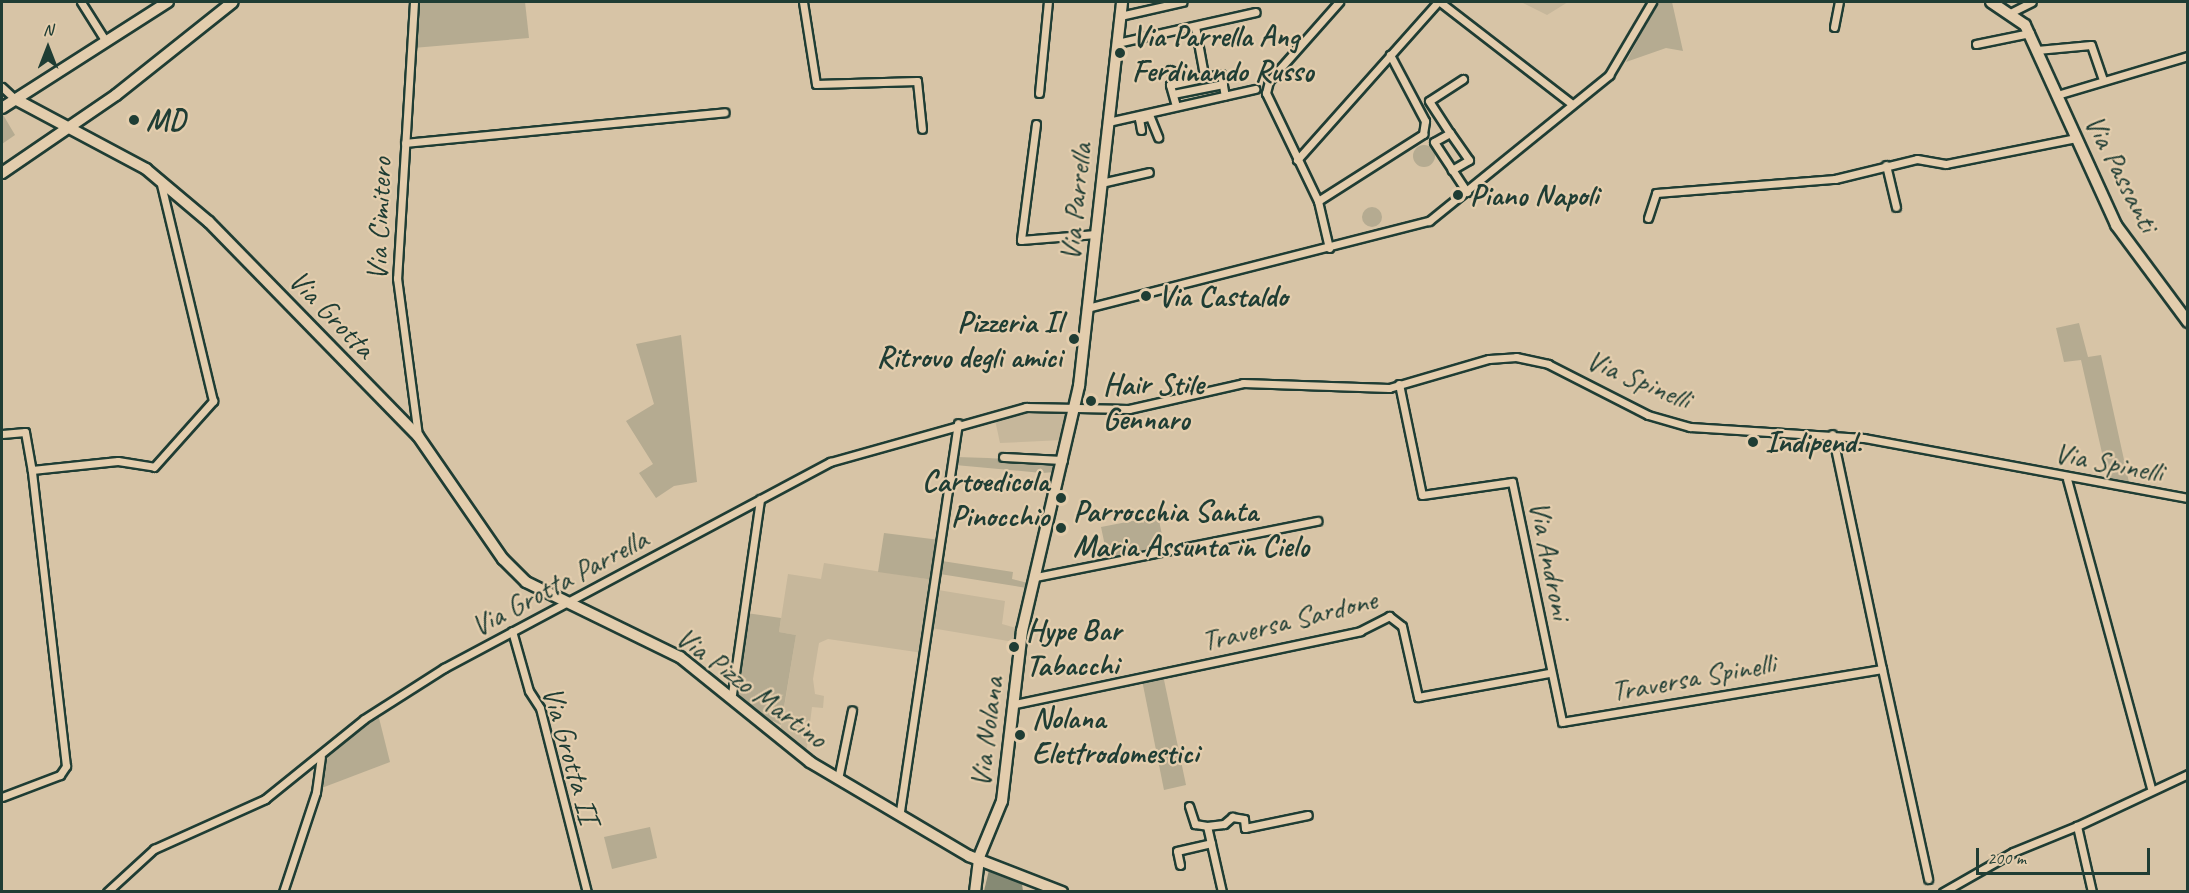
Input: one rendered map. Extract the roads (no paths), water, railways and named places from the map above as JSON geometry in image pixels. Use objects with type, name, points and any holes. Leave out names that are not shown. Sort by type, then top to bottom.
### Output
[{"type":"street","points":[[81,2],[105,40]]},
{"type":"street","points":[[2,108],[105,40],[168,2]]},
{"type":"street","points":[[2,173],[67,130],[196,35],[233,2]]},
{"type":"street","name":"Via Cimitero","points":[[414,2],[398,288],[418,436]]},
{"type":"street","points":[[802,2],[816,84],[917,81],[922,129]]},
{"type":"street","points":[[1039,93],[1048,2]]},
{"type":"street","name":"Via Parrella","points":[[1076,408],[1122,2]]},
{"type":"street","points":[[1120,16],[1182,2]]},
{"type":"street","points":[[1329,248],[1318,201],[1268,107],[1267,88],[1339,2]]},
{"type":"street","points":[[1297,160],[1439,2],[1572,104]]},
{"type":"street","points":[[1087,308],[1429,221],[1467,192],[1620,63],[1652,2]]},
{"type":"street","points":[[1834,27],[1839,2]]},
{"type":"street","points":[[1991,2],[2012,12],[2031,2]]},
{"type":"street","points":[[1117,43],[1256,12]]},
{"type":"street","name":"Via Passanti","points":[[2012,12],[2030,33],[2116,225],[2182,307],[2187,322]]},
{"type":"street","points":[[1170,70],[1171,75],[1183,72],[1184,80],[1204,75],[1196,26]]},
{"type":"street","points":[[1976,44],[2030,33]]},
{"type":"street","points":[[2037,50],[2091,45],[2103,79]]},
{"type":"street","points":[[1318,201],[1423,134],[1425,121],[1390,55]]},
{"type":"street","points":[[2056,94],[2187,56]]},
{"type":"street","points":[[1452,170],[1469,160],[1429,101],[1463,79]]},
{"type":"street","points":[[1176,106],[1173,94],[1223,84],[1225,96]]},
{"type":"street","points":[[2,87],[15,99]]},
{"type":"street","points":[[1108,122],[1255,89]]},
{"type":"street","name":"Via Grotta","points":[[15,99],[67,130],[121,154],[160,181],[209,222],[418,436],[510,568],[526,582],[574,603]]},
{"type":"street","points":[[405,143],[726,112]]},
{"type":"street","points":[[1141,130],[1139,119],[1150,115],[1158,138]]},
{"type":"street","points":[[1036,124],[1021,240],[1096,234]]},
{"type":"street","points":[[1450,133],[1434,142],[1467,192]]},
{"type":"street","points":[[1648,218],[1656,193],[1835,179],[1917,159],[1946,164],[2076,138]]},
{"type":"street","points":[[1886,165],[1896,207]]},
{"type":"street","points":[[1101,183],[1149,172]]},
{"type":"street","points":[[32,470],[118,461],[154,467],[213,401],[160,181]]},
{"type":"street","name":"Via Spinelli","points":[[1076,408],[1140,408],[1243,383],[1341,389],[1399,384],[1489,359],[1516,357],[1548,364],[1648,415],[1690,427],[1832,434],[2004,462],[2067,479],[2187,498]]},
{"type":"street","name":"Via Androni","points":[[1399,384],[1422,495],[1512,482],[1549,673]]},
{"type":"street","name":"Via Grotta Parrella","points":[[107,891],[154,849],[265,799],[321,757],[364,719],[512,631],[574,603],[760,499],[847,455],[958,423],[1026,407],[1076,408]]},
{"type":"street","name":"Via Nolana","points":[[975,891],[979,857],[1002,801],[1022,631],[1076,408]]},
{"type":"street","points":[[900,811],[945,524],[958,423]]},
{"type":"street","points":[[2,434],[25,432],[32,470],[66,766],[60,775],[2,797]]},
{"type":"street","points":[[1832,434],[1928,879]]},
{"type":"street","points":[[1003,457],[1063,460]]},
{"type":"street","points":[[2067,479],[2151,788]]},
{"type":"street","points":[[732,694],[760,499]]},
{"type":"street","points":[[1036,577],[1317,521]]},
{"type":"street","name":"Via Pizzo Martino","points":[[574,603],[680,657],[732,694],[810,762],[979,857],[1062,891]]},
{"type":"street","name":"Traversa Sardone","points":[[1015,705],[1360,631],[1389,616],[1402,626],[1418,697],[1549,673]]},
{"type":"street","name":"Via Grotta II","points":[[512,631],[529,691],[540,708],[587,891]]},
{"type":"street","name":"Traversa Spinelli","points":[[1549,673],[1558,718],[1566,722],[1882,669]]},
{"type":"street","points":[[838,778],[852,710]]},
{"type":"street","points":[[283,891],[316,792],[321,757]]},
{"type":"street","points":[[1943,891],[2013,852],[2077,826],[2151,788],[2187,774]]},
{"type":"street","points":[[1190,806],[1195,824],[1207,826],[1224,824],[1232,817],[1244,819],[1245,828],[1308,815]]},
{"type":"street","points":[[1207,826],[1222,891]]},
{"type":"street","points":[[2077,826],[2092,891]]},
{"type":"street","points":[[1180,865],[1177,851],[1211,843]]},
{"type":"place","name":"Via Parrella Ang Ferdinando Russo","points":[[1120,53]]},
{"type":"place","name":"MD","points":[[134,120]]},
{"type":"place","name":"Piano Napoli","points":[[1458,195]]},
{"type":"place","name":"Via Castaldo","points":[[1146,296]]},
{"type":"place","name":"Pizzeria Il Ritrovo degli amici","points":[[1074,339]]},
{"type":"place","name":"Hair Stile Gennaro","points":[[1091,401]]},
{"type":"place","name":"Indipend.","points":[[1753,442]]},
{"type":"place","name":"Cartoedicola Pinocchio","points":[[1061,498]]},
{"type":"place","name":"Parrocchia Santa Maria Assunta in Cielo","points":[[1061,528]]},
{"type":"place","name":"Hype Bar Tabacchi","points":[[1014,647]]},
{"type":"place","name":"Nolana Elettrodomestici","points":[[1020,735]]}]
